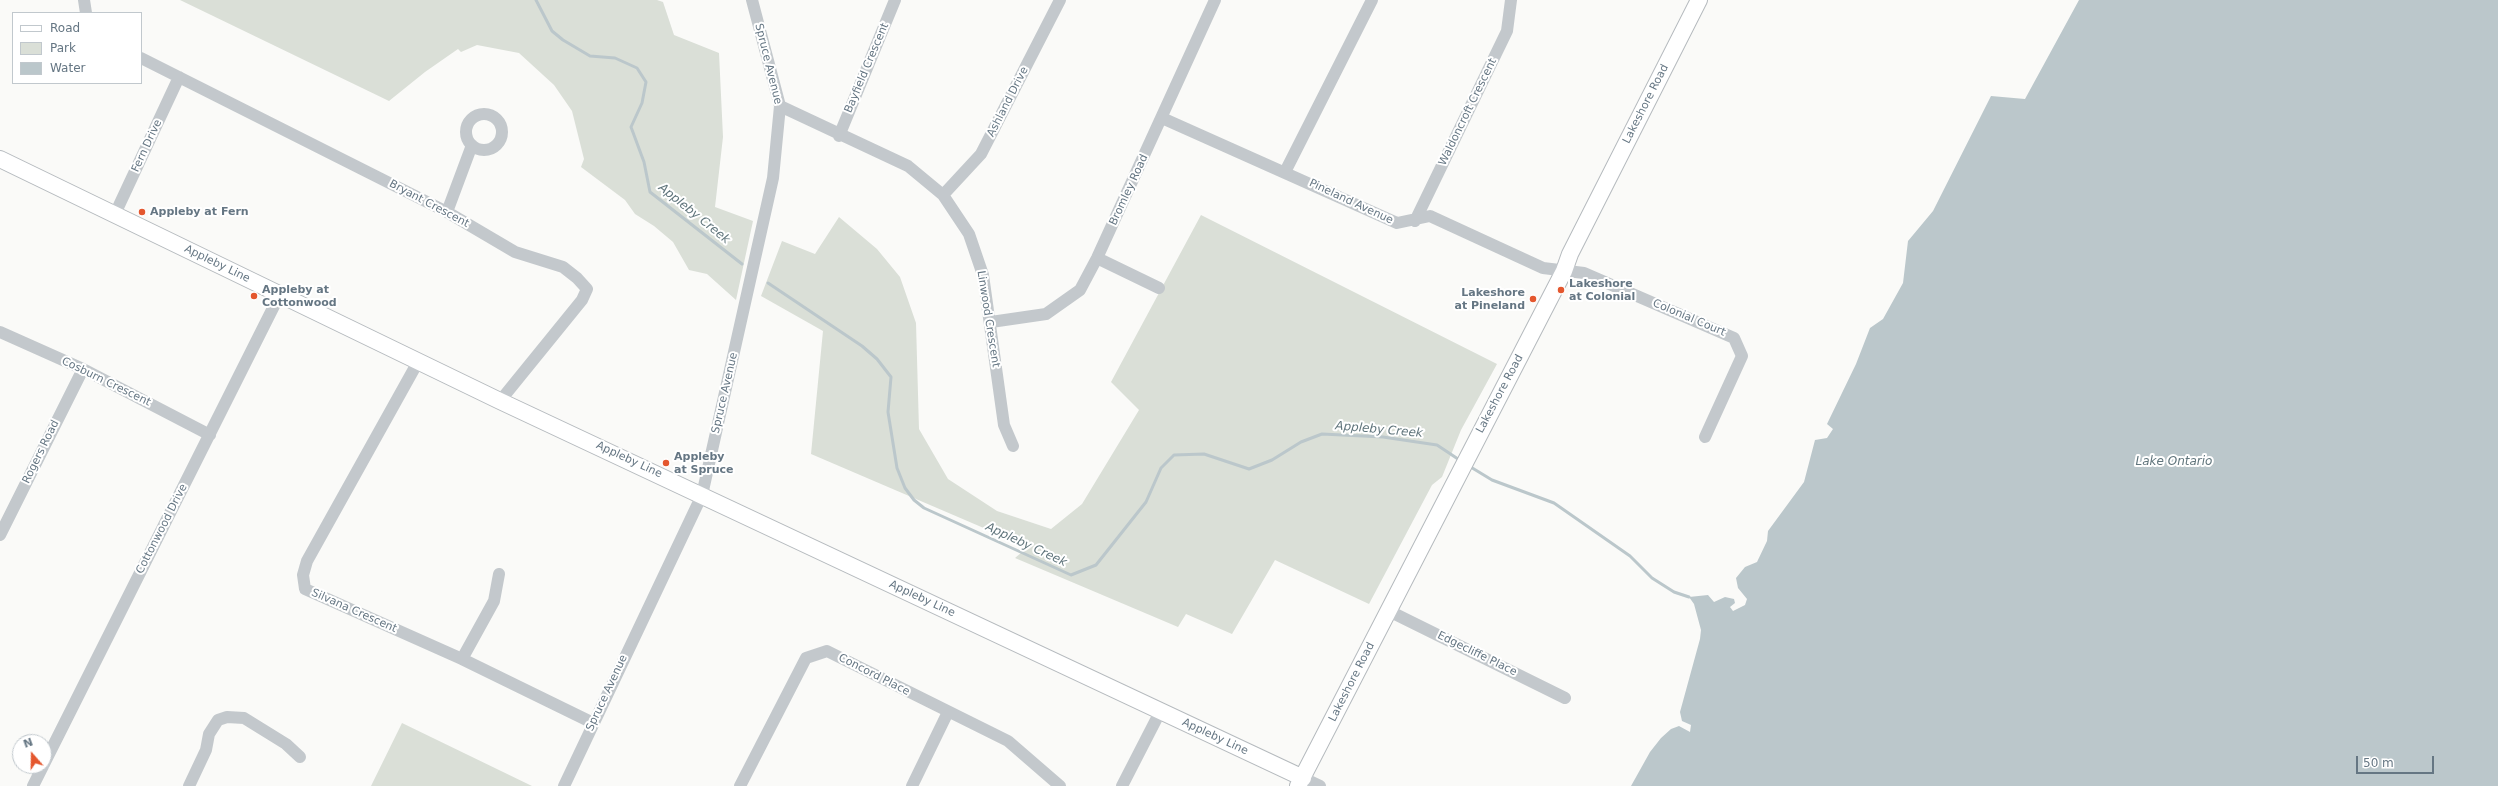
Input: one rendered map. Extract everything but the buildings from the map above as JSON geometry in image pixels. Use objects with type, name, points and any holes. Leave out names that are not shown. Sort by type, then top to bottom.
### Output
[{"type":"main road","name":"Lakeshore Road","points":[[1301,782],[1456,477],[1564,271],[1570,254],[1699,0]]},
{"type":"main road","name":"Appleby Line","points":[[0,159],[419,360],[500,401],[1160,712],[1301,782]]},
{"type":"street","points":[[84,0],[86,12]]},
{"type":"street","name":"Spruce Avenue","points":[[564,786],[702,495],[773,178],[780,106],[752,0]]},
{"type":"street","name":"Bayfield Crescent","points":[[839,136],[895,0]]},
{"type":"street","name":"Ashland Drive","points":[[943,195],[981,154],[1060,0]]},
{"type":"street","name":"Bromley Road","points":[[991,322],[1046,314],[1080,290],[1097,258],[1215,0]]},
{"type":"street","points":[[1285,172],[1372,0]]},
{"type":"street","name":"Waldoncroft Crescent","points":[[1415,220],[1507,31],[1511,0]]},
{"type":"street","name":"Bryant Crescent","points":[[142,58],[447,212],[515,252],[564,267],[587,289],[582,300],[500,401]]},
{"type":"street","name":"Fern Drive","points":[[115,214],[179,77]]},
{"type":"street","name":"Linwood Crescent","points":[[780,106],[839,136],[908,166],[943,195],[969,234],[983,275],[991,322],[1004,425],[1013,446]]},
{"type":"street","name":"Pineland Avenue","points":[[1162,118],[1397,223],[1430,216],[1543,268],[1564,271]]},
{"type":"street","points":[[447,212],[472,145]]},
{"type":"street","points":[[1097,258],[1159,288]]},
{"type":"street","name":"Colonial Court","points":[[1564,271],[1584,273],[1734,338],[1742,356],[1705,437]]},
{"type":"street","name":"Cottonwood Drive","points":[[52,749],[280,294]]},
{"type":"street","name":"Cosburn Crescent","points":[[0,332],[83,369],[210,435]]},
{"type":"street","name":"Silvana Crescent","points":[[419,360],[307,561],[303,575],[305,589],[462,659],[593,723]]},
{"type":"street","name":"Rogers Road","points":[[0,535],[83,369]]},
{"type":"street","points":[[462,659],[494,601],[499,574]]},
{"type":"street","name":"Edgecliffe Place","points":[[1389,611],[1565,698]]},
{"type":"street","name":"Concord Place","points":[[740,786],[806,658],[827,650],[1008,741],[1060,786]]},
{"type":"street","points":[[912,786],[948,712]]},
{"type":"street","points":[[1122,786],[1160,712]]},
{"type":"street","points":[[189,786],[206,750],[209,734],[218,720],[226,717],[244,718],[286,744],[300,757]]},
{"type":"street","name":"Cottonwood Drive","points":[[33,786],[39,774]]},
{"type":"street","points":[[1301,782],[1320,786]]},
{"type":"green space","points":[[180,0],[657,0],[663,2],[674,35],[719,53],[723,137],[715,207],[753,221],[736,300],[707,274],[689,270],[673,242],[654,226],[635,214],[625,200],[581,167],[584,159],[572,111],[554,85],[519,53],[477,45],[461,52],[458,49],[425,72],[389,101]]},
{"type":"green space","points":[[1201,215],[1497,364],[1461,430],[1442,477],[1432,485],[1369,604],[1275,560],[1232,634],[1186,614],[1178,627],[1015,558],[1028,547],[811,454],[823,331],[761,296],[782,241],[815,254],[839,217],[877,249],[900,277],[916,323],[919,429],[948,479],[997,511],[1051,529],[1082,504],[1139,410],[1111,382]]},
{"type":"green space","points":[[402,723],[532,786],[371,786]]},
{"type":"water","name":"Lake Ontario","points":[[2079,0],[2498,0],[2498,786],[1631,786],[1650,752],[1661,738],[1671,729],[1679,726],[1690,732],[1691,725],[1682,721],[1680,712],[1700,639],[1701,630],[1694,604],[1689,597],[1708,595],[1714,602],[1725,597],[1734,599],[1735,603],[1730,607],[1733,611],[1745,605],[1747,599],[1738,588],[1736,578],[1745,567],[1757,562],[1767,541],[1768,531],[1804,482],[1815,440],[1827,438],[1833,429],[1827,424],[1856,364],[1870,328],[1883,319],[1903,283],[1908,241],[1933,211],[1991,96],[2025,99]]},
{"type":"waterway","name":"Appleby Creek","points":[[536,0],[552,31],[563,40],[590,56],[615,58],[637,68],[646,82],[642,103],[631,127],[644,162],[650,192],[742,264]]},
{"type":"waterway","name":"Appleby Creek","points":[[768,283],[862,346],[877,359],[891,377],[888,412],[897,468],[905,488],[914,500],[924,508],[1071,575],[1096,565],[1146,502],[1161,468],[1174,455],[1204,454],[1249,469],[1272,460],[1301,442],[1322,434],[1383,437],[1437,445],[1461,461]]},
{"type":"waterway","name":"Appleby Creek","points":[[1469,466],[1492,480],[1554,503],[1630,556],[1652,578],[1674,592],[1689,597]]},
{"type":"place","name":"Appleby at Fern","points":[[142,212]]},
{"type":"place","name":"Lakeshore at Colonial","points":[[1561,290]]},
{"type":"place","name":"Appleby at Cottonwood","points":[[254,296]]},
{"type":"place","name":"Lakeshore at Pineland","points":[[1533,299]]},
{"type":"place","name":"Appleby at Spruce","points":[[666,463]]}]
